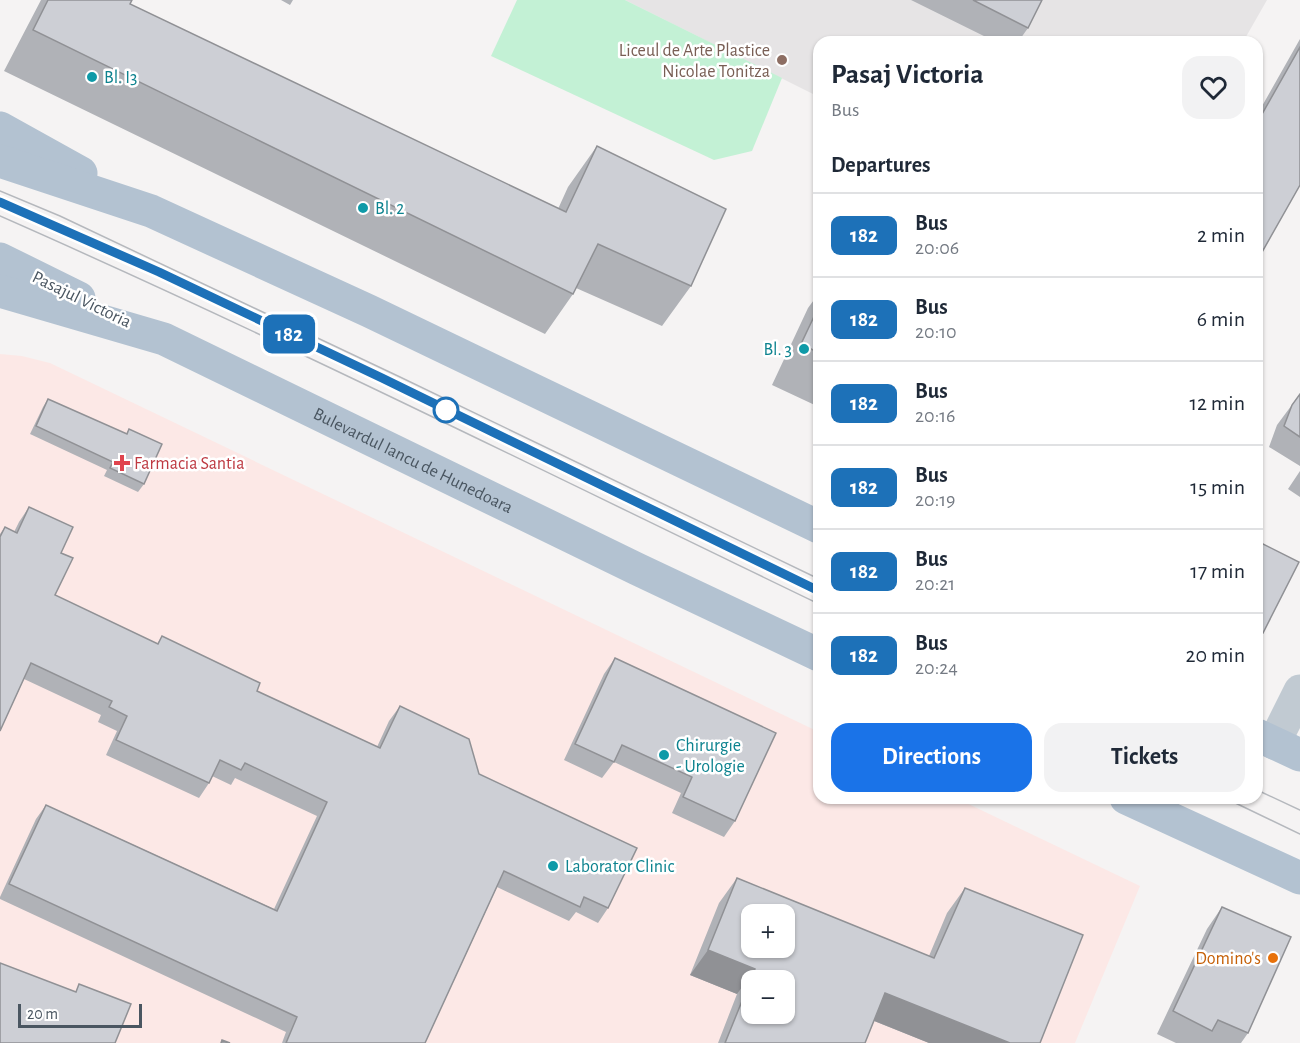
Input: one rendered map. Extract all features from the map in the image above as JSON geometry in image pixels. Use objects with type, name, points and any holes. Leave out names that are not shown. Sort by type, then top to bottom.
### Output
[{"type":"main road","points":[[0,128],[151,211],[369,311],[813,524]]},
{"type":"main road","points":[[0,161],[151,211]]},
{"type":"main road","name":"Pasajul Victoria","points":[[0,259],[164,339]]},
{"type":"main road","name":"Bulevardul Iancu de Hunedoara","points":[[0,291],[164,339],[813,652]]},
{"type":"main road","points":[[1139,804],[1300,878]]},
{"type":"street","points":[[1277,744],[1300,691]]},
{"type":"shaded area","name":"Liceul de Arte Plastice Nicolae Tonitza","points":[[625,0],[1267,0],[1246,36],[813,36],[813,94]]},
{"type":"shaded area","points":[[0,354],[22,356],[50,363],[813,729],[813,804],[969,804],[1140,886],[1075,1043],[0,1043]]},
{"type":"green space","points":[[517,0],[625,0],[782,78],[752,151],[714,160],[491,56]]},
{"type":"building","points":[[48,0],[132,0],[130,4],[566,212],[597,146],[726,209],[691,286],[598,244],[573,294],[33,30]]},
{"type":"building","points":[[973,0],[1042,0],[1028,28]]},
{"type":"building","points":[[1300,47],[1300,185],[1263,250],[1263,112]]},
{"type":"building","points":[[813,319],[813,350],[801,344]]},
{"type":"building","points":[[1300,394],[1300,437],[1284,426],[1292,405]]},
{"type":"building","points":[[48,399],[127,434],[129,429],[162,444],[144,484],[110,468],[113,462],[36,426]]},
{"type":"building","points":[[29,507],[73,527],[61,553],[73,558],[55,595],[158,644],[162,636],[260,683],[257,691],[380,748],[400,706],[469,739],[479,774],[637,848],[608,908],[584,897],[580,907],[504,871],[425,1043],[286,1043],[297,1017],[9,884],[46,805],[277,911],[327,802],[245,763],[241,770],[220,760],[209,783],[116,740],[127,716],[109,707],[112,701],[31,663],[0,731],[0,537],[5,527],[17,533]]},
{"type":"building","points":[[1263,544],[1299,562],[1263,633]]},
{"type":"building","name":"Chirurgie - Urologie","points":[[615,658],[776,733],[735,821],[683,797],[692,777],[622,745],[614,762],[575,744]]},
{"type":"building","points":[[737,878],[934,958],[965,888],[1083,935],[1040,1043],[1010,1043],[885,993],[865,1043],[725,1043],[741,1004],[741,1024],[795,1024],[795,970],[755,969],[708,950]]},
{"type":"building","points":[[1222,907],[1291,937],[1248,1033],[1218,1020],[1212,1031],[1173,1011]]},
{"type":"building","points":[[0,963],[76,992],[79,984],[131,1004],[115,1043],[0,1043]]},
{"type":"tram line","points":[[0,191],[60,216],[400,377],[813,576]]},
{"type":"tram line","points":[[0,216],[309,358],[813,601]]},
{"type":"tram line","points":[[1263,793],[1300,810]]},
{"type":"tram line","points":[[1238,804],[1300,834]]},
{"type":"bus line","name":"182","points":[[0,202],[138,262],[813,588]]},
{"type":"place","name":"Liceul de Arte Plastice Nicolae Tonitza","points":[[782,60]]},
{"type":"place","name":"Bl. I3","points":[[92,77]]},
{"type":"place","name":"Bl. 2","points":[[363,208]]},
{"type":"place","name":"Bl. 3","points":[[804,349]]},
{"type":"place","name":"Farmacia Santia","points":[[122,463]]},
{"type":"place","name":"Chirurgie - Urologie","points":[[664,755]]},
{"type":"place","name":"Laborator Clinic","points":[[553,866]]},
{"type":"place","name":"Domino's","points":[[1273,958]]}]
